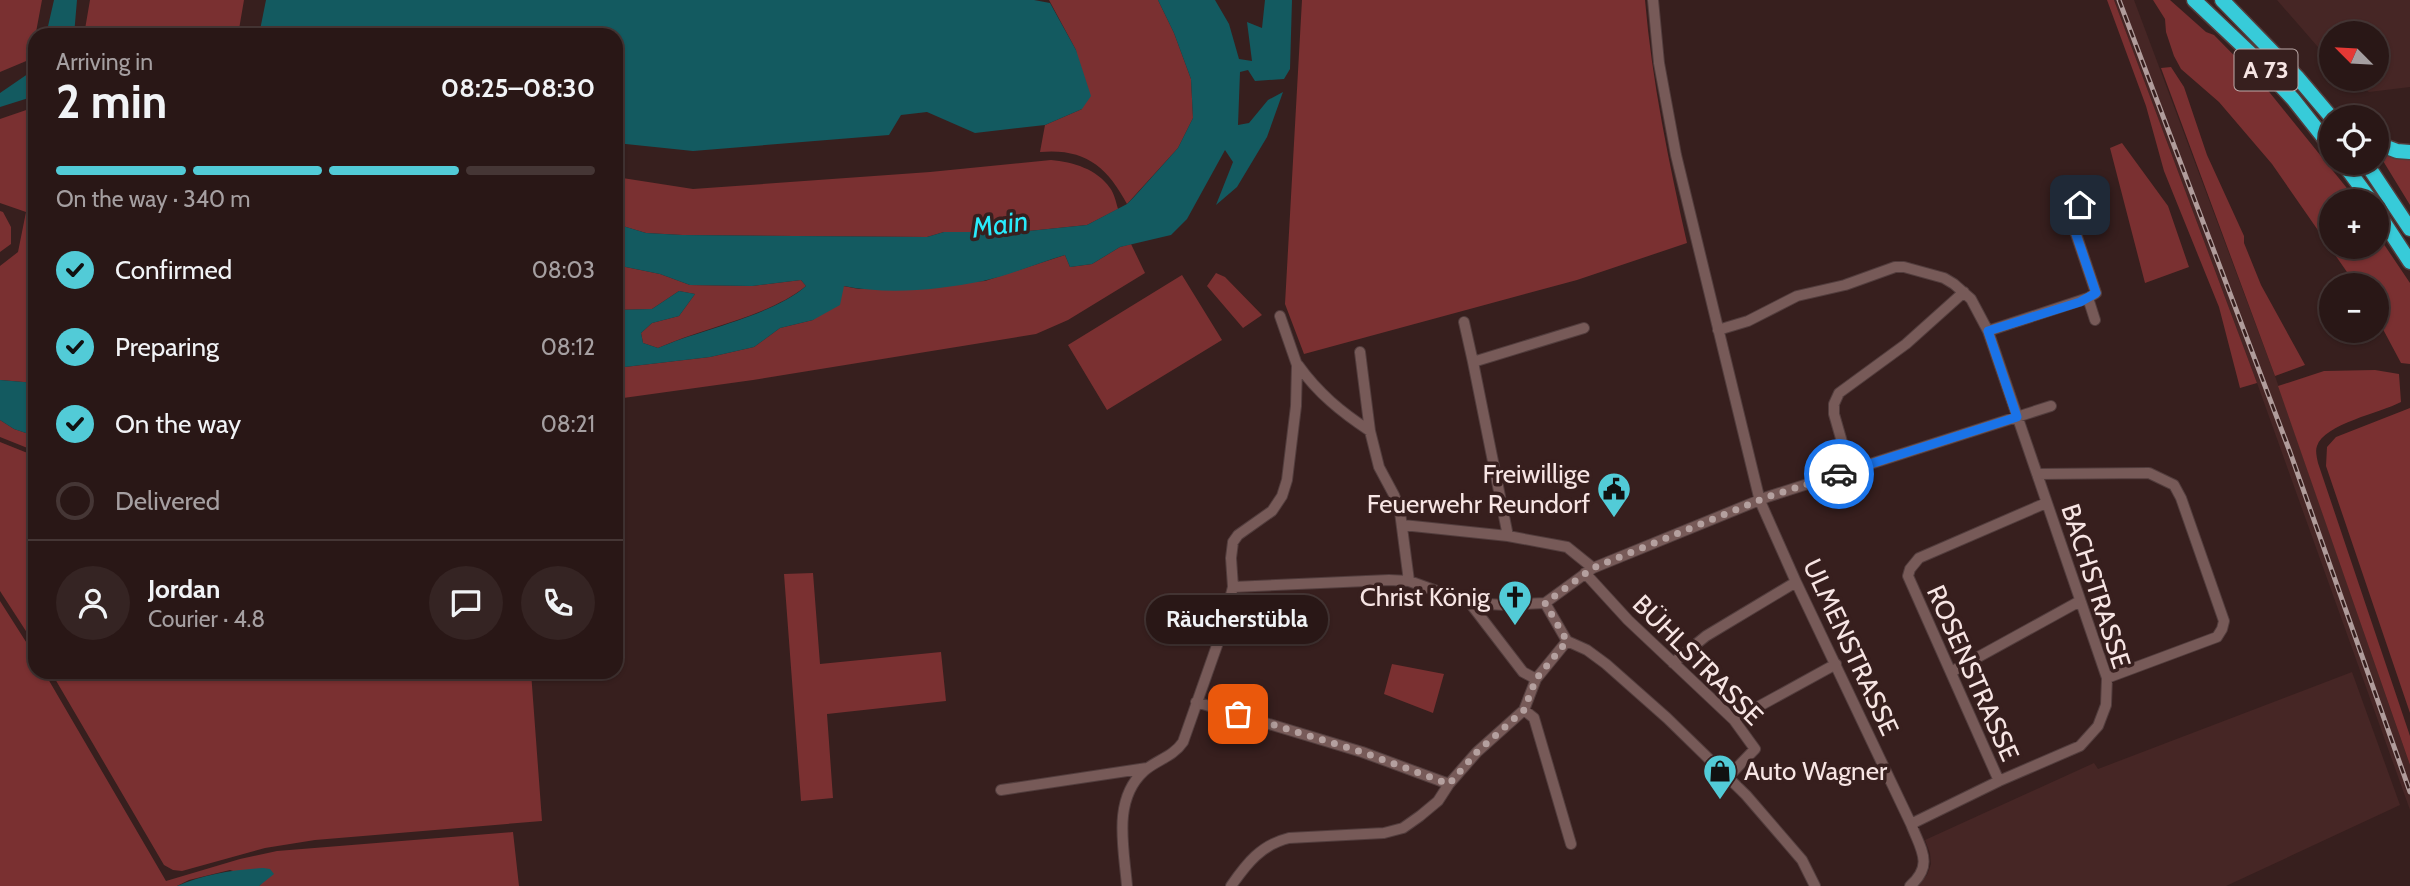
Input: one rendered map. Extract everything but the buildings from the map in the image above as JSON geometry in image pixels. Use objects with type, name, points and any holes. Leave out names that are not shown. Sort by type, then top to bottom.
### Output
[{"type":"highway","name":"A 73","points":[[2194,0],[2249,51],[2319,133]]},
{"type":"highway","name":"A 73","points":[[2222,0],[2321,105]]},
{"type":"highway","points":[[2318,102],[2322,105]]},
{"type":"highway","points":[[2389,148],[2410,152]]},
{"type":"highway","points":[[2374,175],[2410,229]]},
{"type":"highway","points":[[2389,230],[2410,262]]},
{"type":"street","name":"ULMENSTRASSE","points":[[1653,0],[1666,108],[1760,501],[1924,857],[1924,868],[1920,877],[1910,886]]},
{"type":"street","points":[[1988,331],[2096,293],[2075,231],[2080,205]]},
{"type":"street","points":[[1718,330],[1748,321],[1797,296],[1845,285],[1895,267],[1912,268],[1944,278],[1964,292],[1906,344],[1839,393],[1834,404],[1834,414],[1850,470]]},
{"type":"street","name":"BACHSTRASSE","points":[[1911,824],[1999,781],[2080,746],[2098,726],[2106,705],[2107,678],[1988,331],[1980,313],[1964,292]]},
{"type":"street","points":[[2088,298],[2095,320]]},
{"type":"street","points":[[1280,316],[1297,365],[1312,386],[1338,410],[1370,431]]},
{"type":"street","points":[[1464,322],[1508,536]]},
{"type":"street","points":[[1472,362],[1584,328]]},
{"type":"street","points":[[1360,352],[1370,431],[1379,467],[1394,495],[1403,525],[1409,581]]},
{"type":"street","points":[[1127,886],[1122,812],[1130,790],[1147,768],[1179,748],[1221,634],[1233,587],[1233,542],[1238,535],[1272,511],[1282,496],[1287,480],[1294,419],[1297,365]]},
{"type":"street","points":[[1233,587],[1409,581],[1470,603],[1545,603],[1589,571],[1760,501],[2051,406]]},
{"type":"street","points":[[2036,474],[2149,473],[2174,485],[2224,621],[2217,637],[2107,678]]},
{"type":"street","name":"ROSENSTRASSE","points":[[1999,781],[1908,576],[1910,569],[1924,555],[2046,503]]},
{"type":"street","name":"BÜHLSTRASSE","points":[[1403,525],[1508,536],[1566,547],[1628,620],[1734,720],[1755,749],[1728,777]]},
{"type":"street","points":[[1673,663],[1706,636],[1796,582]]},
{"type":"street","points":[[1951,672],[2080,600]]},
{"type":"street","points":[[1470,603],[1523,672],[1536,679]]},
{"type":"street","points":[[1545,603],[1567,641],[1587,650],[1606,664],[1728,777],[1802,860],[1815,886]]},
{"type":"street","points":[[1231,886],[1259,850],[1275,841],[1384,833],[1402,828],[1438,801],[1477,752],[1524,710],[1536,679],[1567,641]]},
{"type":"street","points":[[1734,720],[1836,664]]},
{"type":"street","points":[[1196,702],[1362,752],[1449,784]]},
{"type":"street","points":[[1524,710],[1534,718],[1571,844]]},
{"type":"street","points":[[1001,790],[1147,768]]},
{"type":"shaded area","points":[[0,0],[42,0],[37,28],[28,28],[28,60],[0,72]]},
{"type":"shaded area","points":[[90,0],[244,0],[239,28],[85,28]]},
{"type":"shaded area","points":[[1049,0],[1158,0],[1174,33],[1191,79],[1193,118],[1178,148],[1127,204],[1111,179],[1092,162],[1069,153],[1040,152],[1045,125],[1082,109],[1076,50]]},
{"type":"shaded area","points":[[1302,0],[1645,0],[1662,122],[1687,243],[1577,280],[1304,354],[1285,304]]},
{"type":"shaded area","points":[[2107,0],[2114,0],[2257,383],[2240,388],[2219,307],[2164,171],[2146,106]]},
{"type":"shaded area","points":[[2114,0],[2134,0],[2275,376],[2410,765],[2410,810],[2257,383]]},
{"type":"shaded area","points":[[2153,0],[2170,0],[2206,32],[2214,35],[2266,88],[2319,154],[2319,175],[2336,175],[2346,187],[2347,189],[2319,189],[2319,232],[2272,164],[2219,102],[2181,69],[2166,32],[2165,19]]},
{"type":"shaded area","points":[[2277,0],[2410,0],[2410,87],[2389,90],[2389,21],[2319,21],[2319,48]]},
{"type":"shaded area","points":[[2171,67],[2184,87],[2207,155],[2244,236],[2244,243],[2261,285],[2305,365],[2275,376],[2161,68]]},
{"type":"shaded area","points":[[28,109],[28,382],[0,380],[0,266],[18,252],[26,212],[0,203],[0,119]]},
{"type":"shaded area","points":[[2122,143],[2168,206],[2189,267],[2145,283],[2110,148]]},
{"type":"shaded area","points":[[2389,155],[2410,157],[2410,205],[2389,171]]},
{"type":"shaded area","points":[[1051,160],[1068,163],[1091,171],[1105,181],[1118,209],[1087,225],[1019,232],[944,232],[927,237],[682,235],[646,233],[623,226],[623,178],[693,189],[930,172]]},
{"type":"shaded area","points":[[0,211],[11,227],[11,244],[0,252]]},
{"type":"shaded area","points":[[1131,244],[1145,273],[1068,320],[1036,334],[753,380],[623,398],[623,367],[710,357],[754,347],[780,328],[813,320],[843,286],[859,289],[985,281],[1065,255],[1070,267],[1092,264],[1120,247]]},
{"type":"shaded area","points":[[2389,252],[2410,283],[2410,364],[2401,363],[2389,340],[2389,273],[2348,273],[2338,259],[2389,259]]},
{"type":"shaded area","points":[[623,266],[660,274],[690,285],[752,286],[801,280],[806,286],[791,297],[755,314],[658,348],[643,343],[641,333],[652,323],[679,316],[695,294],[679,291],[652,309],[623,310]]},
{"type":"shaded area","points":[[1216,273],[1225,277],[1262,315],[1243,328],[1207,286]]},
{"type":"shaded area","points":[[1182,275],[1222,340],[1107,410],[1068,345]]},
{"type":"shaded area","points":[[2375,370],[2399,374],[2401,402],[2330,431],[2322,438],[2316,452],[2410,736],[2410,765],[2278,386],[2324,371]]},
{"type":"shaded area","points":[[2410,408],[2410,713],[2326,466],[2327,447],[2336,437]]},
{"type":"shaded area","points":[[0,420],[28,434],[28,448],[0,437]]},
{"type":"shaded area","points":[[0,442],[28,453],[28,634],[0,591]]},
{"type":"shaded area","points":[[813,573],[820,664],[941,652],[946,701],[827,714],[833,798],[801,801],[784,574]]},
{"type":"shaded area","points":[[0,601],[28,645],[28,679],[48,679],[166,881],[277,851],[513,832],[519,886],[259,886],[263,881],[230,870],[189,880],[177,886],[0,886]]},
{"type":"shaded area","points":[[1392,664],[1444,674],[1433,713],[1384,694]]},
{"type":"shaded area","points":[[2352,672],[2400,805],[2226,886],[1914,886],[1927,875],[1931,864],[1925,840],[2094,763],[2098,769]]},
{"type":"shaded area","points":[[55,679],[532,679],[542,821],[315,840],[265,848],[182,871],[164,865]]},
{"type":"water","points":[[54,0],[77,0],[75,28],[48,28]]},
{"type":"water","points":[[266,0],[1034,0],[1050,3],[1076,50],[1091,96],[1082,109],[1045,125],[975,133],[927,112],[901,115],[889,135],[693,151],[623,144],[623,28],[260,28]]},
{"type":"water","points":[[1158,0],[1215,0],[1229,24],[1239,59],[1252,61],[1247,22],[1262,28],[1265,0],[1292,0],[1290,69],[1284,79],[1255,81],[1248,70],[1240,72],[1238,125],[1249,123],[1268,100],[1283,92],[1267,137],[1237,187],[1216,205],[1233,162],[1225,150],[1187,219],[1171,235],[1120,247],[1092,264],[1070,267],[1065,255],[983,281],[948,287],[896,291],[844,286],[840,305],[813,320],[780,328],[754,347],[710,357],[623,367],[623,310],[652,309],[679,291],[695,294],[679,316],[652,323],[641,333],[643,343],[658,348],[756,314],[775,306],[806,286],[801,280],[752,286],[690,285],[660,274],[623,266],[623,226],[646,233],[682,235],[927,237],[944,232],[1019,232],[1087,225],[1127,204],[1178,148],[1193,118],[1191,79]]},
{"type":"water","points":[[28,74],[28,98],[0,107],[0,93]]},
{"type":"water","points":[[0,380],[28,382],[28,434],[0,420]]},
{"type":"water","points":[[270,869],[274,874],[259,886],[177,886],[219,873]]},
{"type":"railway","points":[[2119,0],[2290,452],[2410,792]]},
{"type":"way so far","points":[[1238,714],[1362,752],[1449,784],[1477,752],[1517,719],[1530,700],[1536,679],[1567,641],[1545,603],[1593,568],[1767,497],[1839,474]]},
{"type":"place","name":"Freiwillige Feuerwehr Reundorf","points":[[1614,519]]},
{"type":"place","name":"Christ König","points":[[1515,627]]},
{"type":"place","name":"Räucherstübla","points":[[1238,714]]},
{"type":"place","name":"Auto Wagner","points":[[1720,801]]},
{"type":"route","points":[[1839,474],[2017,417],[1988,331],[2080,302],[2096,293],[2075,231],[2080,205]]},
{"type":"water label","name":"Main","points":[[1000,224]]}]
